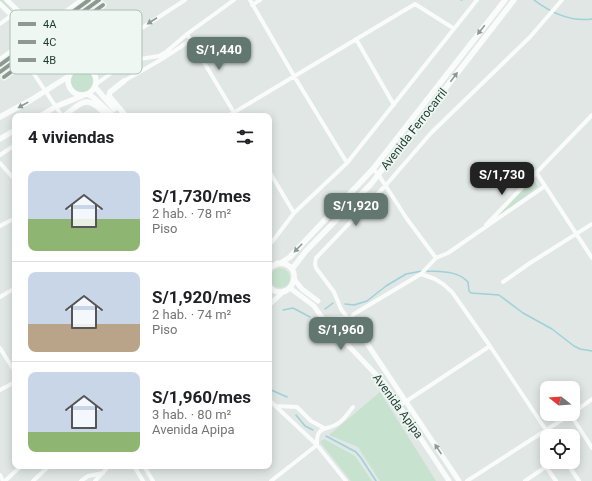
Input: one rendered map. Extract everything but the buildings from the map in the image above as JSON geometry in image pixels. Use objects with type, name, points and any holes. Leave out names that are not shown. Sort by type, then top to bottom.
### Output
[{"type":"highway","points":[[85,10],[99,0]]},
{"type":"highway","points":[[0,72],[10,65]]},
{"type":"main road","name":"Avenida Ferrocarril","points":[[272,267],[290,256],[373,169],[505,0]]},
{"type":"main road","name":"Avenida Ferrocarril","points":[[292,269],[306,251],[378,174],[514,0]]},
{"type":"main road","points":[[94,74],[96,78],[95,86],[97,91],[119,113]]},
{"type":"main road","points":[[0,118],[70,75]]},
{"type":"main road","points":[[70,75],[68,83],[71,90],[77,94],[86,94],[94,98],[110,113]]},
{"type":"main road","points":[[123,113],[109,96],[110,92],[124,81]]},
{"type":"main road","points":[[45,113],[56,106],[86,94],[95,86]]},
{"type":"main road","points":[[68,113],[87,102],[94,103],[104,113]]},
{"type":"main road","points":[[0,138],[12,132]]},
{"type":"main road","points":[[272,262],[287,265],[292,269],[294,279],[290,288],[284,291],[278,292],[272,289]]},
{"type":"street","points":[[7,0],[17,10]]},
{"type":"street","points":[[67,10],[81,0]]},
{"type":"street","points":[[142,28],[185,0]]},
{"type":"street","points":[[142,60],[159,56],[166,52],[187,34],[234,0]]},
{"type":"street","points":[[250,0],[347,163]]},
{"type":"street","points":[[252,4],[260,0]]},
{"type":"street","points":[[272,242],[294,214],[347,163],[453,28],[477,0]]},
{"type":"street","points":[[386,185],[431,133],[530,37],[562,0]]},
{"type":"street","points":[[0,4],[10,13]]},
{"type":"street","points":[[237,113],[294,76],[415,4],[453,28]]},
{"type":"street","points":[[0,24],[10,16]]},
{"type":"street","points":[[187,34],[234,113]]},
{"type":"street","points":[[356,39],[394,105]]},
{"type":"street","points":[[142,71],[191,40]]},
{"type":"street","points":[[0,59],[10,52]]},
{"type":"street","points":[[34,74],[61,113]]},
{"type":"street","points":[[95,86],[111,74]]},
{"type":"street","points":[[124,81],[136,74]]},
{"type":"street","points":[[481,231],[592,115]]},
{"type":"street","points":[[0,155],[12,147]]},
{"type":"street","points":[[0,163],[12,177]]},
{"type":"street","points":[[373,169],[386,185],[407,219],[436,258]]},
{"type":"street","points":[[536,172],[592,258]]},
{"type":"street","points":[[272,176],[294,214]]},
{"type":"street","name":"Avenida Apipa","points":[[386,185],[316,258],[315,264],[316,268],[334,292],[341,309],[362,336],[459,481]]},
{"type":"street","points":[[323,319],[342,318],[349,320],[354,314],[421,274],[436,258],[448,253],[545,186]]},
{"type":"street","points":[[0,226],[12,220]]},
{"type":"street","points":[[503,282],[592,224]]},
{"type":"street","points":[[421,274],[435,279],[452,292],[545,429]]},
{"type":"street","points":[[294,279],[302,289],[318,301]]},
{"type":"street","name":"Avenida Apipa","points":[[290,288],[314,306],[323,319],[384,383],[449,481]]},
{"type":"street","points":[[0,297],[12,290]]},
{"type":"street","points":[[272,302],[284,291]]},
{"type":"street","points":[[400,406],[490,346]]},
{"type":"street","points":[[0,348],[12,367]]},
{"type":"street","points":[[0,390],[12,384]]},
{"type":"street","points":[[580,408],[590,400],[592,406]]},
{"type":"street","points":[[272,403],[317,445],[346,481]]},
{"type":"street","points":[[276,406],[297,407],[311,421],[324,428]]},
{"type":"street","points":[[271,481],[317,445],[318,434],[324,428],[339,423],[353,407]]},
{"type":"street","points":[[548,429],[561,421]]},
{"type":"street","points":[[576,421],[592,448]]},
{"type":"street","points":[[467,481],[540,434]]},
{"type":"street","points":[[0,475],[4,481],[18,469]]},
{"type":"street","points":[[33,481],[46,469]]},
{"type":"street","points":[[95,481],[106,469]]},
{"type":"street","points":[[136,469],[143,481]]},
{"type":"street","points":[[146,469],[153,481]]},
{"type":"street","points":[[525,481],[543,469]]},
{"type":"street","points":[[547,469],[556,481]]},
{"type":"street","points":[[570,469],[578,481]]},
{"type":"street","points":[[81,481],[88,476],[103,473]]},
{"type":"green space","points":[[0,0],[2,0],[12,10],[10,10]]},
{"type":"green space","points":[[10,57],[10,61],[0,68],[0,64]]},
{"type":"green space","points":[[75,74],[89,74],[92,77],[92,85],[86,91],[78,91],[72,85],[72,77]]},
{"type":"green space","points":[[533,179],[538,187],[498,216]]},
{"type":"green space","points":[[276,268],[284,268],[290,274],[290,282],[284,288],[276,288],[272,284],[272,272]]},
{"type":"green space","points":[[340,323],[346,325],[351,332],[343,335],[328,324]]},
{"type":"green space","points":[[380,392],[436,481],[380,481],[358,447],[329,435]]},
{"type":"green space","points":[[324,439],[355,456],[372,481],[351,481],[320,442]]},
{"type":"waterway","points":[[534,0],[561,16],[584,20],[592,19]]},
{"type":"waterway","points":[[345,304],[354,305],[367,301],[386,286],[406,274],[422,271]]},
{"type":"waterway","points":[[426,271],[448,272],[459,275],[468,282],[469,291],[471,293],[499,295],[523,313],[552,329],[574,346],[580,349],[592,351]]},
{"type":"waterway","points":[[325,309],[333,303]]},
{"type":"waterway","points":[[283,310],[293,308],[310,317]]},
{"type":"waterway","points":[[272,390],[287,397]]},
{"type":"waterway","points":[[296,415],[305,426],[313,430]]},
{"type":"waterway","points":[[326,436],[356,452],[376,481]]},
{"type":"transit line","name":"4B","points":[[75,10],[89,0]]},
{"type":"transit line","name":"4A","points":[[85,10],[99,0]]},
{"type":"transit line","name":"4C","points":[[96,10],[103,5]]},
{"type":"transit line","name":"4B","points":[[0,65],[10,58]]},
{"type":"transit line","name":"4A","points":[[0,72],[10,65]]},
{"type":"transit line","name":"4C","points":[[4,77],[10,73]]}]
